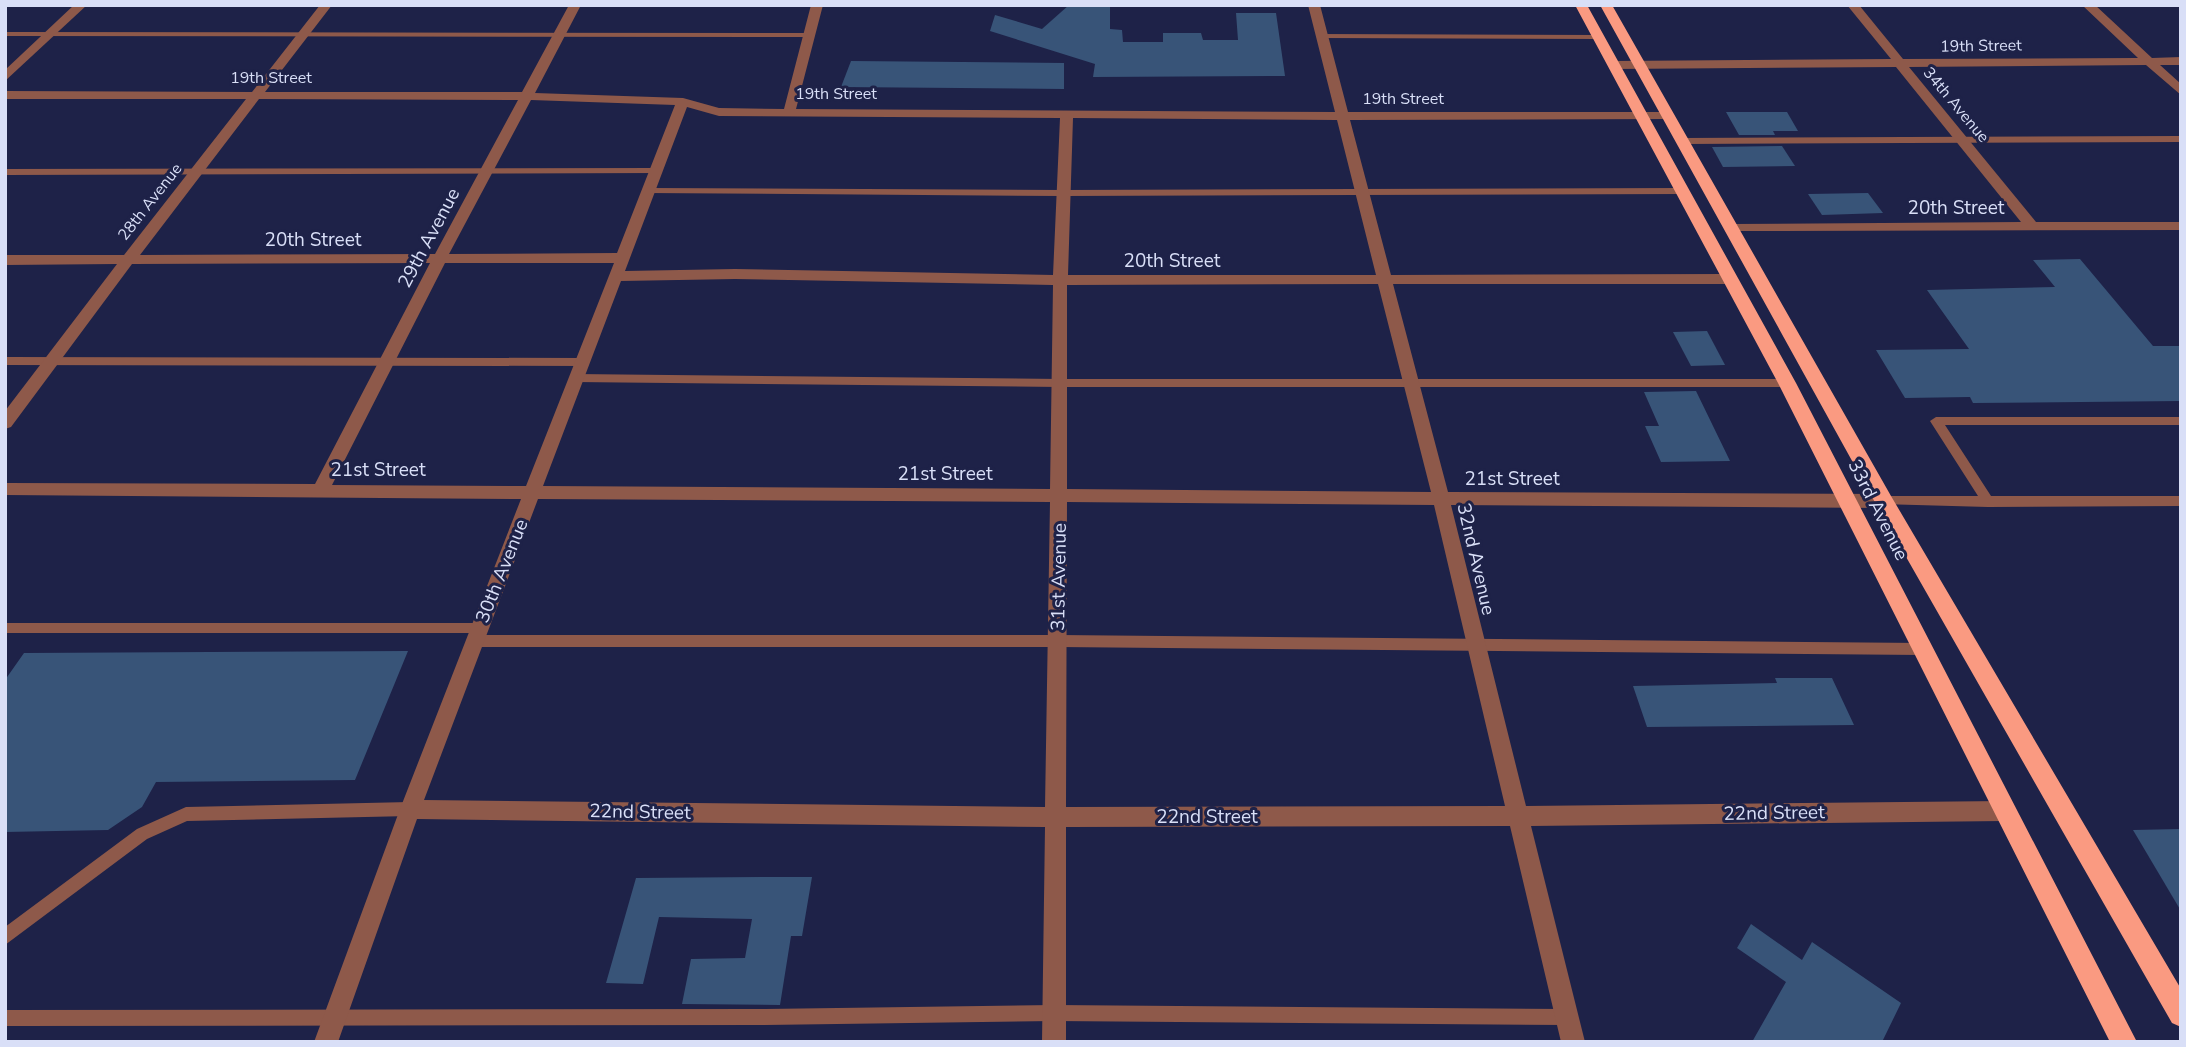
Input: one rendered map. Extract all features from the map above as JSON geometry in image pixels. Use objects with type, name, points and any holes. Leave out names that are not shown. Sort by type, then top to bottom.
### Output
[{"type":"highway","name":"33rd Avenue","points":[[1581,5],[1849,501],[2004,811],[2124,1042]]},
{"type":"highway","name":"33rd Avenue","points":[[1606,5],[1884,501],[2181,1014]]},
{"type":"street","points":[[5,77],[81,5]]},
{"type":"street","name":"28th Avenue","points":[[5,423],[326,5]]},
{"type":"street","name":"29th Avenue","points":[[320,491],[385,362],[575,5]]},
{"type":"street","points":[[789,112],[817,5]]},
{"type":"street","name":"32nd Avenue","points":[[1314,5],[1441,499],[1573,1042]]},
{"type":"street","name":"34th Avenue","points":[[1853,5],[2032,227]]},
{"type":"street","points":[[2088,5],[2181,91]]},
{"type":"street","name":"19th Street","points":[[1614,65],[2181,61]]},
{"type":"street","name":"19th Street","points":[[5,95],[528,96],[683,102],[719,112],[1668,115]]},
{"type":"street","name":"30th Avenue","points":[[326,1042],[410,809],[683,102]]},
{"type":"street","name":"31st Avenue","points":[[1054,1042],[1060,280],[1067,113]]},
{"type":"street","name":"20th Street","points":[[1731,228],[2181,226]]},
{"type":"street","name":"20th Street","points":[[5,260],[622,258]]},
{"type":"street","name":"20th Street","points":[[615,276],[735,274],[1060,280],[1385,281],[1729,279]]},
{"type":"street","name":"21st Street","points":[[5,489],[1884,501]]},
{"type":"street","name":"22nd Street","points":[[410,809],[1057,817],[2004,811]]},
{"type":"lane","points":[[5,34],[808,35]]},
{"type":"lane","points":[[1320,36],[1598,37]]},
{"type":"lane","points":[[1683,141],[1965,142],[2181,139]]},
{"type":"lane","points":[[5,172],[656,171]]},
{"type":"lane","points":[[649,191],[1683,191]]},
{"type":"lane","points":[[5,361],[385,362],[1060,383],[1787,383]]},
{"type":"lane","points":[[1988,502],[1936,421],[2181,421]]},
{"type":"lane","points":[[1884,501],[2181,501]]},
{"type":"lane","points":[[5,628],[1922,649]]},
{"type":"lane","points":[[5,937],[142,834],[186,814],[410,809]]},
{"type":"lane","points":[[5,1018],[1054,1013],[1566,1017]]},
{"type":"building","points":[[1069,5],[1110,5],[1110,29],[1122,30],[1123,42],[1163,42],[1163,33],[1201,33],[1203,40],[1238,40],[1236,13],[1276,13],[1285,76],[1093,77],[1095,64],[990,31],[995,15],[1042,29]]},
{"type":"building","points":[[851,61],[1064,63],[1064,89],[841,87]]},
{"type":"building","points":[[1726,112],[1787,112],[1798,131],[1773,131],[1775,135],[1739,135]]},
{"type":"building","points":[[1782,146],[1795,166],[1723,167],[1712,147]]},
{"type":"building","points":[[1868,193],[1883,213],[1822,215],[1808,194]]},
{"type":"building","points":[[2080,259],[2153,346],[2181,346],[2181,401],[1973,403],[1970,397],[1905,398],[1876,350],[1969,349],[1927,290],[2055,287],[2033,260]]},
{"type":"building","points":[[1707,331],[1725,365],[1691,366],[1673,332]]},
{"type":"building","points":[[1696,391],[1730,461],[1661,462],[1645,426],[1659,426],[1644,392]]},
{"type":"building","points":[[408,651],[355,780],[156,782],[142,807],[108,830],[5,832],[5,680],[24,653]]},
{"type":"building","points":[[1775,678],[1832,678],[1854,725],[1647,727],[1633,686],[1777,683]]},
{"type":"building","points":[[2181,829],[2181,911],[2133,830]]},
{"type":"building","points":[[812,877],[802,936],[791,936],[780,1005],[682,1004],[691,959],[745,958],[752,919],[659,917],[643,984],[606,983],[636,878]]},
{"type":"building","points":[[1751,924],[1802,960],[1812,942],[1901,1003],[1882,1042],[1752,1042],[1786,982],[1737,948]]}]
